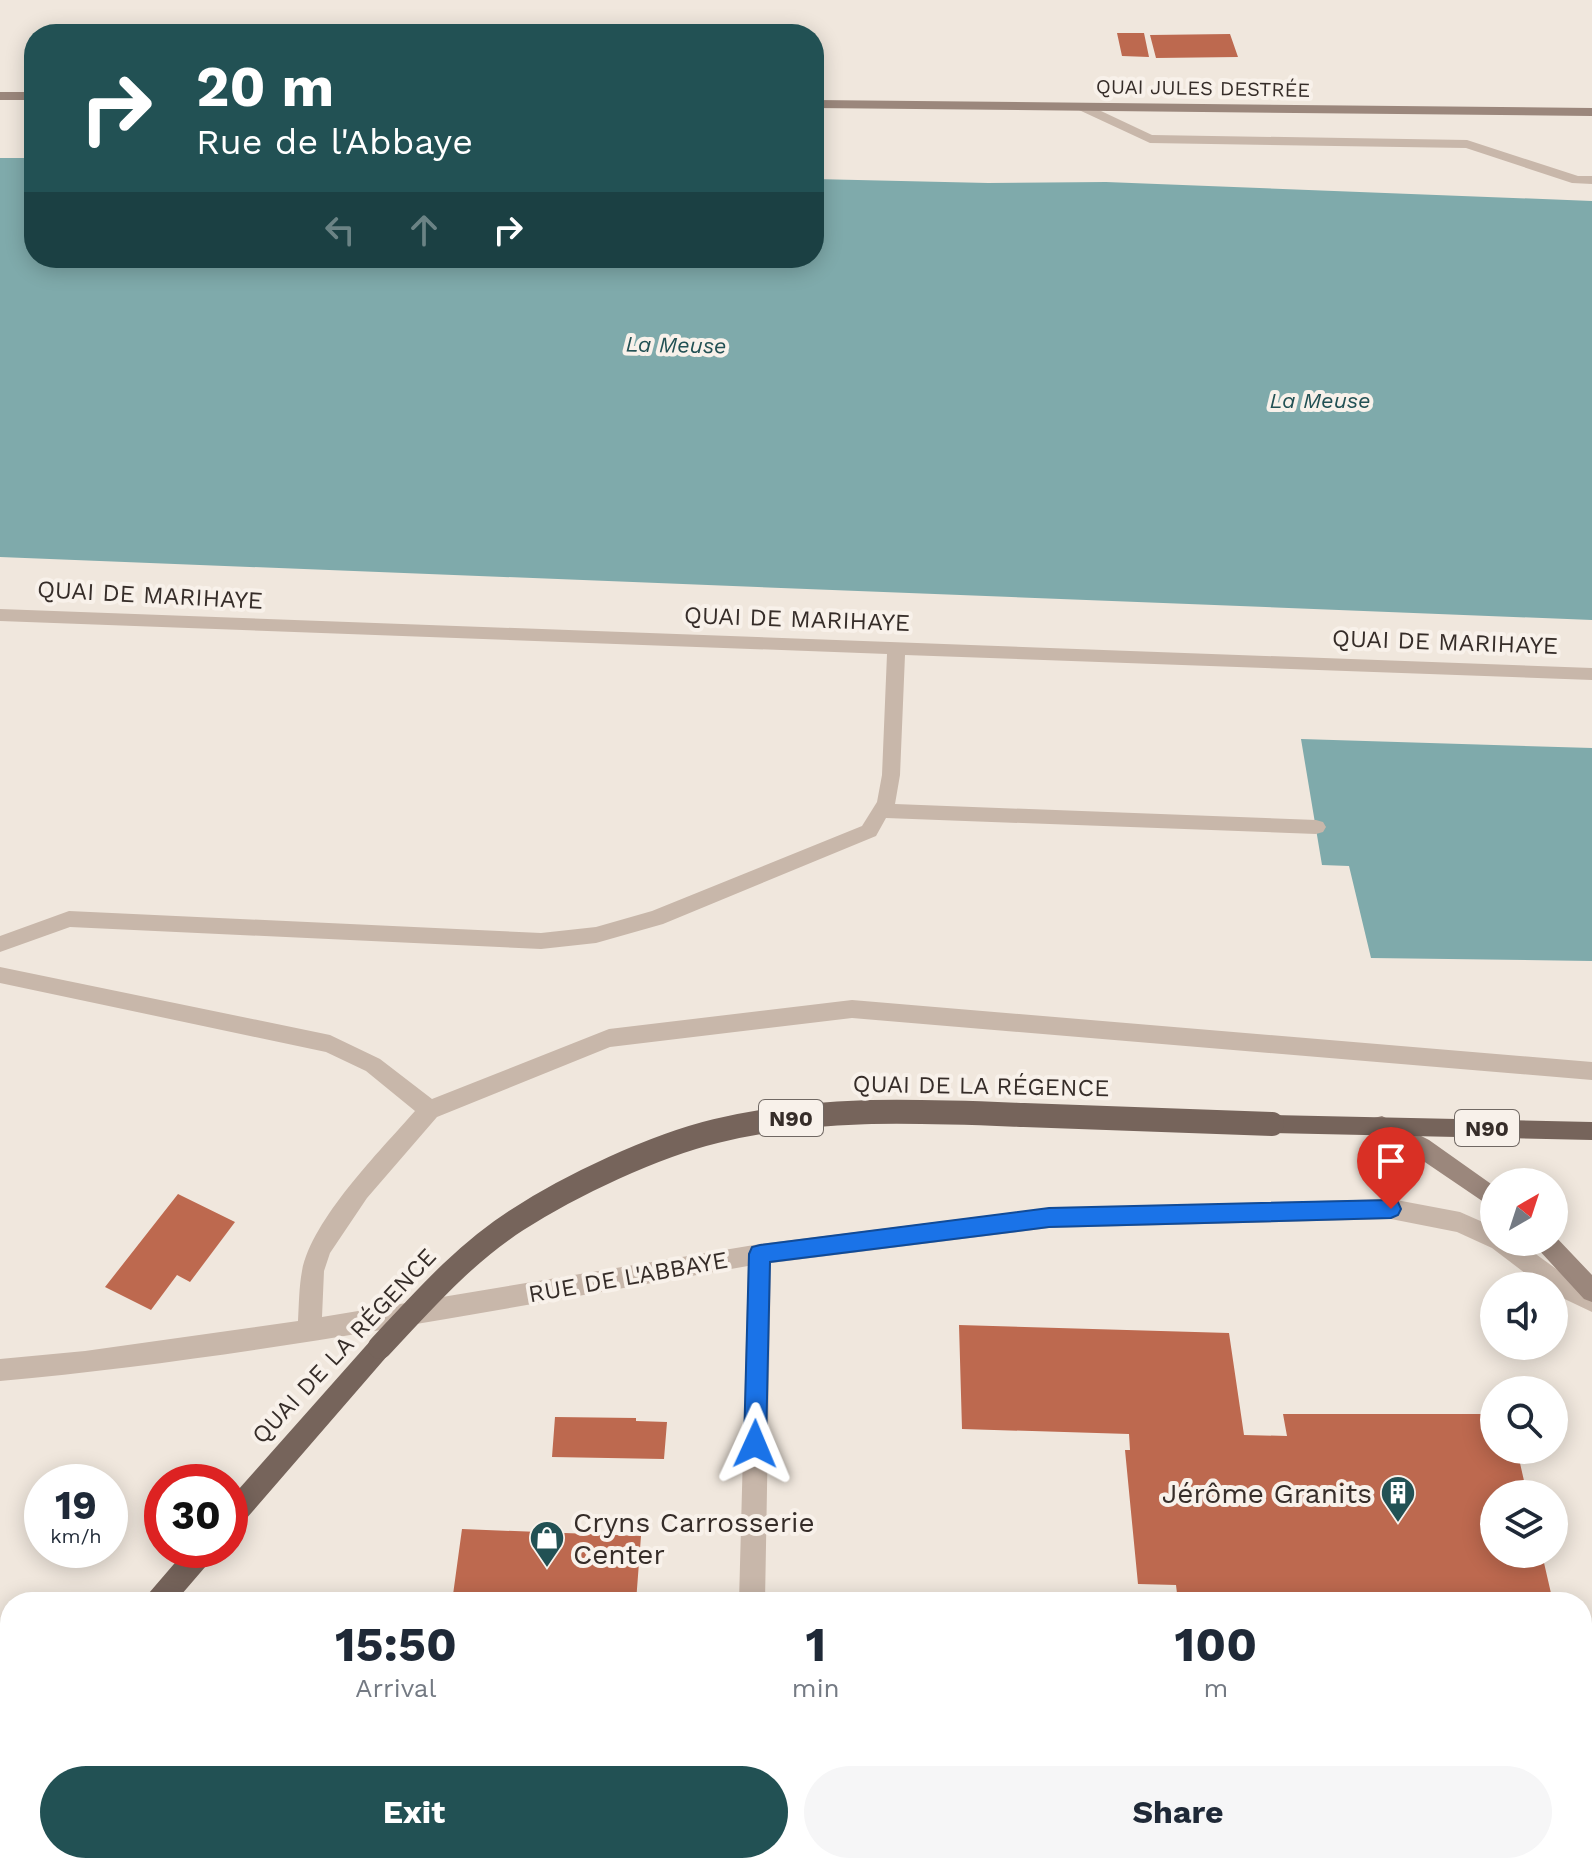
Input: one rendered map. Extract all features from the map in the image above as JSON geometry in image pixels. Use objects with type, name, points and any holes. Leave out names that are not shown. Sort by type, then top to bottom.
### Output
[{"type":"main road","points":[[0,96],[24,96]]},
{"type":"main road","name":"QUAI JULES DESTRÉE","points":[[824,104],[1592,112]]},
{"type":"main road","name":"QUAI DE LA RÉGENCE","points":[[248,1497],[333,1398],[450,1272],[515,1221],[567,1190],[635,1160],[715,1131],[809,1116],[906,1110],[1272,1124],[1592,1131]]},
{"type":"main road","points":[[1382,1125],[1421,1147],[1480,1189]]},
{"type":"main road","points":[[1559,1256],[1592,1291]]},
{"type":"main road","points":[[167,1592],[187,1568]]},
{"type":"street","points":[[1084,107],[1150,139],[1467,144],[1577,180],[1592,180]]},
{"type":"street","name":"QUAI DE MARIHAYE","points":[[0,615],[357,631],[1592,674]]},
{"type":"street","points":[[0,944],[69,919],[541,941],[596,935],[656,918],[869,831],[886,803],[891,775],[896,648]]},
{"type":"street","points":[[881,811],[1316,827]]},
{"type":"street","points":[[0,975],[330,1044],[373,1065],[429,1110]]},
{"type":"street","points":[[309,1330],[313,1271],[320,1249],[359,1191],[429,1110],[609,1038],[852,1009],[1592,1071]]},
{"type":"street","name":"RUE DE L'ABBAYE","points":[[0,1370],[85,1362],[309,1330],[760,1254],[1049,1218],[1391,1209],[1460,1222],[1480,1231]]},
{"type":"street","points":[[752,1592],[760,1254]]},
{"type":"street","points":[[1520,1256],[1558,1284],[1592,1301]]},
{"type":"water","name":"La Meuse","points":[[0,158],[24,158],[24,268],[824,268],[824,179],[1106,182],[1592,201],[1592,620],[0,557]]},
{"type":"water","points":[[1301,739],[1592,748],[1592,961],[1371,958],[1349,866],[1322,865]]},
{"type":"building","points":[[1117,33],[1144,33],[1149,57],[1122,56]]},
{"type":"building","points":[[1230,34],[1238,57],[1156,58],[1150,35]]},
{"type":"building","points":[[178,1194],[235,1222],[190,1282],[177,1275],[151,1310],[105,1287]]},
{"type":"building","points":[[959,1325],[1229,1333],[1244,1435],[1287,1436],[1283,1414],[1480,1414],[1480,1464],[1520,1464],[1524,1480],[1480,1480],[1480,1568],[1545,1568],[1551,1592],[1177,1592],[1176,1585],[1138,1584],[1125,1450],[1130,1450],[1129,1434],[962,1429]]},
{"type":"building","points":[[555,1417],[636,1418],[636,1421],[667,1422],[664,1459],[552,1457]]},
{"type":"building","name":"Cryns Carrosserie Center","points":[[462,1529],[641,1536],[637,1592],[453,1592]]},
{"type":"place","name":"Jérôme Granits","points":[[1398,1524]]},
{"type":"place","name":"Cryns Carrosserie Center","points":[[547,1569]]},
{"type":"route","points":[[755,1444],[760,1254],[981,1224],[1049,1218],[1391,1209]]}]
